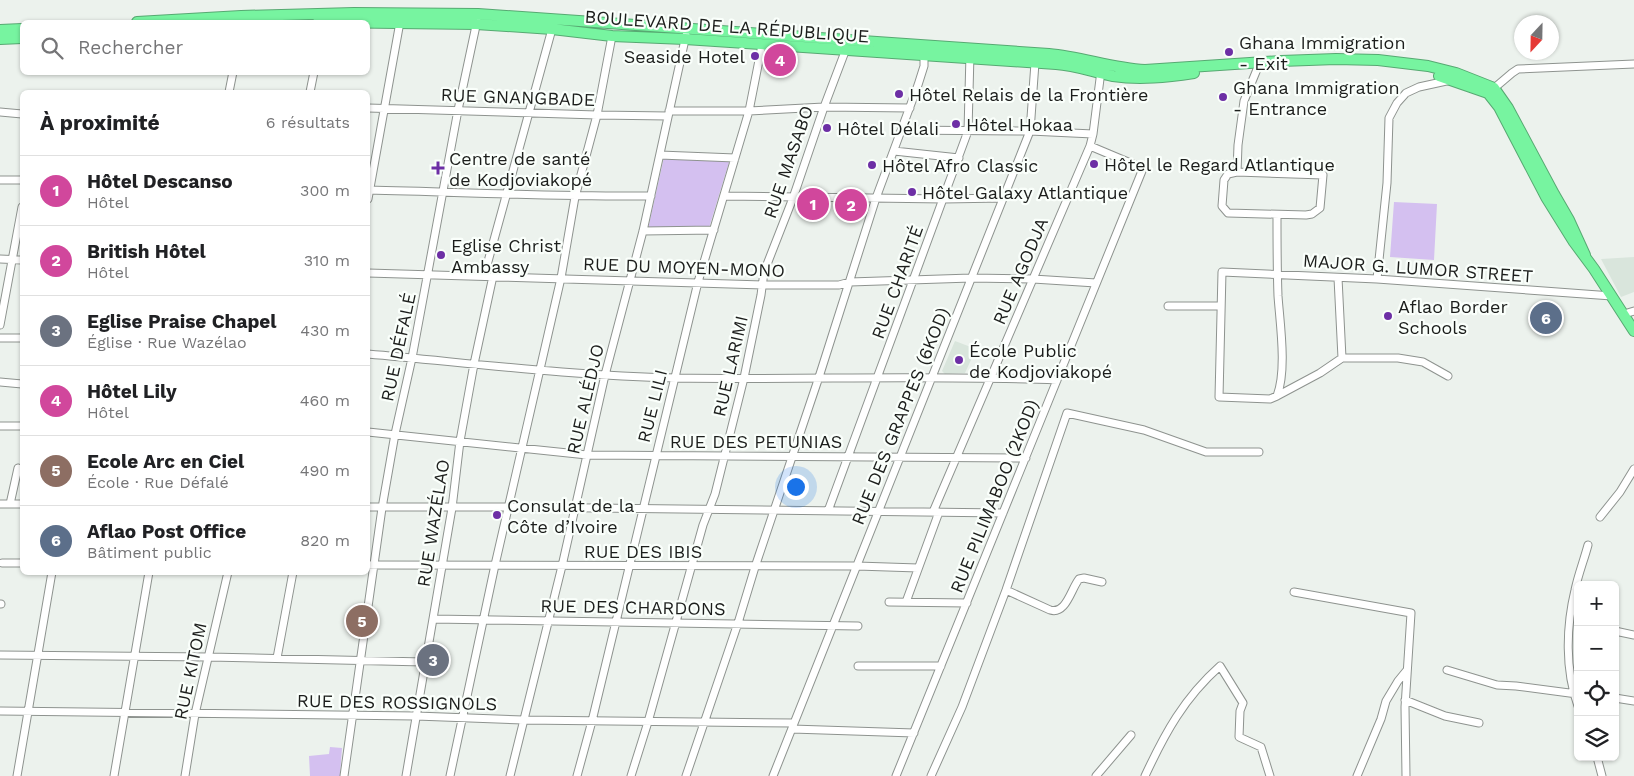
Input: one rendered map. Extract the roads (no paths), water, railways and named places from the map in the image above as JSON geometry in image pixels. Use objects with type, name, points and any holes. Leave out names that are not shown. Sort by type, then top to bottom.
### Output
[{"type":"highway","name":"BOULEVARD DE LA RÉPUBLIQUE","points":[[206,20],[385,12],[970,53],[1068,56],[1102,68]]},
{"type":"highway","name":"BOULEVARD DE LA RÉPUBLIQUE","points":[[370,22],[477,19],[612,36],[686,34],[762,45],[924,50]]},
{"type":"highway","points":[[0,30],[20,29]]},
{"type":"highway","points":[[0,39],[20,38]]},
{"type":"highway","name":"BOULEVARD DE LA RÉPUBLIQUE","points":[[970,53],[1034,62],[1102,68],[1146,78],[1173,76],[1209,68],[1259,65],[1378,65],[1454,76],[1491,91]]},
{"type":"highway","points":[[1491,91],[1508,108],[1569,220],[1585,255],[1612,296],[1629,313],[1634,331]]},
{"type":"street","name":"RUE DÉFALÉ","points":[[371,565],[477,19]]},
{"type":"street","points":[[370,180],[400,22]]},
{"type":"street","points":[[484,276],[552,29]]},
{"type":"street","name":"RUE ALÉDJO","points":[[510,776],[562,566],[606,375],[643,231],[686,34]]},
{"type":"street","points":[[450,776],[561,278],[575,197],[597,116],[612,36]]},
{"type":"street","name":"RUE LILI","points":[[578,776],[698,282],[749,111],[762,45]]},
{"type":"street","name":"RUE MASABO","points":[[762,285],[764,272],[793,198],[846,49]]},
{"type":"street","points":[[686,776],[819,377],[876,198],[924,66],[924,50]]},
{"type":"street","name":"RUE CHARITÉ","points":[[828,511],[968,131],[970,53]]},
{"type":"street","name":"RUE DES GRAPPES (6KOD)","points":[[773,776],[1030,131],[1034,62]]},
{"type":"street","points":[[1491,91],[1518,69],[1634,64]]},
{"type":"street","points":[[1237,172],[1238,145],[1244,101],[1259,65]]},
{"type":"street","name":"RUE AGODJA","points":[[906,602],[936,512],[957,457],[1090,146],[1102,68]]},
{"type":"street","points":[[229,90],[232,75]]},
{"type":"street","points":[[310,90],[313,75]]},
{"type":"street","points":[[1378,279],[1388,184],[1389,118],[1397,103],[1406,94],[1420,87],[1454,76]]},
{"type":"street","name":"RUE GNANGBADE","points":[[370,108],[597,116],[824,107],[910,108]]},
{"type":"street","points":[[0,112],[20,114]]},
{"type":"street","points":[[902,130],[1030,131],[1093,134]]},
{"type":"street","name":"RUE PILIMABOO (2KOD)","points":[[896,776],[1142,171],[1140,167],[1090,146]]},
{"type":"street","points":[[894,151],[959,158]]},
{"type":"street","points":[[660,156],[735,158]]},
{"type":"street","points":[[1237,172],[1323,175],[1320,208],[1316,212],[1306,215],[1277,215],[1233,214],[1224,210],[1222,206],[1224,180],[1228,174],[1237,172]]},
{"type":"street","points":[[0,180],[20,180]]},
{"type":"street","points":[[370,190],[508,193],[575,197],[651,196]]},
{"type":"street","points":[[724,196],[793,198],[1003,198]]},
{"type":"street","points":[[1277,215],[1277,275],[1281,355],[1280,388],[1277,396]]},
{"type":"street","points":[[0,325],[20,218]]},
{"type":"street","points":[[643,231],[714,230]]},
{"type":"street","points":[[0,260],[20,260]]},
{"type":"street","name":"MAJOR G. LUMOR STREET","points":[[1221,306],[1222,272],[1378,279],[1612,296]]},
{"type":"street","name":"RUE DU MOYEN-MONO","points":[[370,274],[762,285],[839,285],[850,282],[971,278],[1096,283]]},
{"type":"street","name":"RUE WAZÉLAO","points":[[406,776],[424,662],[452,508],[460,441],[493,276]]},
{"type":"street","points":[[1338,278],[1342,358]]},
{"type":"street","name":"RUE LARIMI","points":[[631,776],[703,525],[713,502],[744,378],[762,285]]},
{"type":"street","points":[[1168,306],[1221,306],[1219,397],[1270,399],[1320,373],[1342,358],[1406,359],[1423,362],[1448,376]]},
{"type":"street","points":[[0,338],[20,338]]},
{"type":"street","points":[[370,354],[606,375],[675,378],[932,377],[1057,380]]},
{"type":"street","points":[[0,382],[20,384]]},
{"type":"street","points":[[931,776],[962,707],[1006,590],[1067,413],[1144,430],[1206,452],[1259,452]]},
{"type":"street","points":[[0,426],[20,426]]},
{"type":"street","name":"RUE DES PETUNIAS","points":[[370,432],[587,455],[1026,458]]},
{"type":"street","points":[[10,504],[18,468]]},
{"type":"street","points":[[1600,517],[1620,492],[1634,469]]},
{"type":"street","points":[[0,504],[20,504]]},
{"type":"street","points":[[370,508],[510,507],[1003,513]]},
{"type":"street","points":[[1574,685],[1570,668],[1568,624],[1575,589],[1588,545]]},
{"type":"street","points":[[2,562],[20,563]]},
{"type":"street","name":"RUE DES IBIS","points":[[371,565],[856,566],[918,568]]},
{"type":"street","points":[[18,776],[27,712],[51,575]]},
{"type":"street","points":[[114,776],[148,575]]},
{"type":"street","name":"RUE KITOM","points":[[185,776],[195,714],[227,575]]},
{"type":"street","points":[[276,658],[292,575]]},
{"type":"street","name":"RUE DÉFALÉ","points":[[344,776],[354,716],[370,575]]},
{"type":"street","points":[[1006,590],[1056,611],[1063,607],[1078,579],[1084,578],[1102,582]]},
{"type":"street","points":[[1294,592],[1411,613],[1406,700],[1406,776]]},
{"type":"street","points":[[889,602],[967,603]]},
{"type":"street","name":"RUE DES CHARDONS","points":[[433,619],[858,626]]},
{"type":"street","points":[[1568,624],[1574,625]]},
{"type":"street","points":[[1619,632],[1634,634]]},
{"type":"street","points":[[0,655],[276,658],[424,662]]},
{"type":"street","points":[[858,666],[941,666]]},
{"type":"street","points":[[1145,776],[1176,715],[1201,683],[1220,666],[1243,703],[1240,711],[1239,737],[1261,747],[1270,776]]},
{"type":"street","points":[[1357,776],[1381,719],[1386,701],[1407,670]]},
{"type":"street","points":[[1447,670],[1497,685],[1574,694]]},
{"type":"street","points":[[1619,699],[1634,701]]},
{"type":"street","points":[[1406,700],[1445,716],[1479,723]]},
{"type":"street","name":"RUE DES ROSSIGNOLS","points":[[0,711],[416,716],[648,722],[704,721],[914,733]]},
{"type":"street","points":[[1096,776],[1131,734]]},
{"type":"street","points":[[1598,761],[1602,776]]},
{"type":"place","name":"Ghana Immigration - Exit","points":[[1229,52]]},
{"type":"place","name":"Seaside Hotel","points":[[755,56]]},
{"type":"place","name":"Hôtel Lily","points":[[780,60]]},
{"type":"place","name":"Hôtel Relais de la Frontière","points":[[899,94]]},
{"type":"place","name":"Ghana Immigration - Entrance","points":[[1223,97]]},
{"type":"place","name":"Hôtel Hokaa","points":[[956,124]]},
{"type":"place","name":"Hôtel Délali","points":[[827,128]]},
{"type":"place","name":"Hôtel le Regard Atlantique","points":[[1094,164]]},
{"type":"place","name":"Hôtel Afro Classic","points":[[872,165]]},
{"type":"place","name":"Centre de santé de Kodjoviakopé","points":[[438,168]]},
{"type":"place","name":"Hôtel Galaxy Atlantique","points":[[912,192]]},
{"type":"place","name":"Hôtel Descanso","points":[[813,204]]},
{"type":"place","name":"British Hôtel","points":[[851,205]]},
{"type":"place","name":"Eglise Christ Ambassy","points":[[441,255]]},
{"type":"place","name":"Aflao Border Schools","points":[[1388,316]]},
{"type":"place","name":"Aflao Post Office","points":[[1546,318]]},
{"type":"place","name":"École Public de Kodjoviakopé","points":[[959,360]]},
{"type":"place","name":"Consulat de la Côte d’Ivoire","points":[[497,515]]},
{"type":"place","name":"Ecole Arc en Ciel","points":[[362,621]]},
{"type":"place","name":"Eglise Praise Chapel","points":[[433,660]]}]
